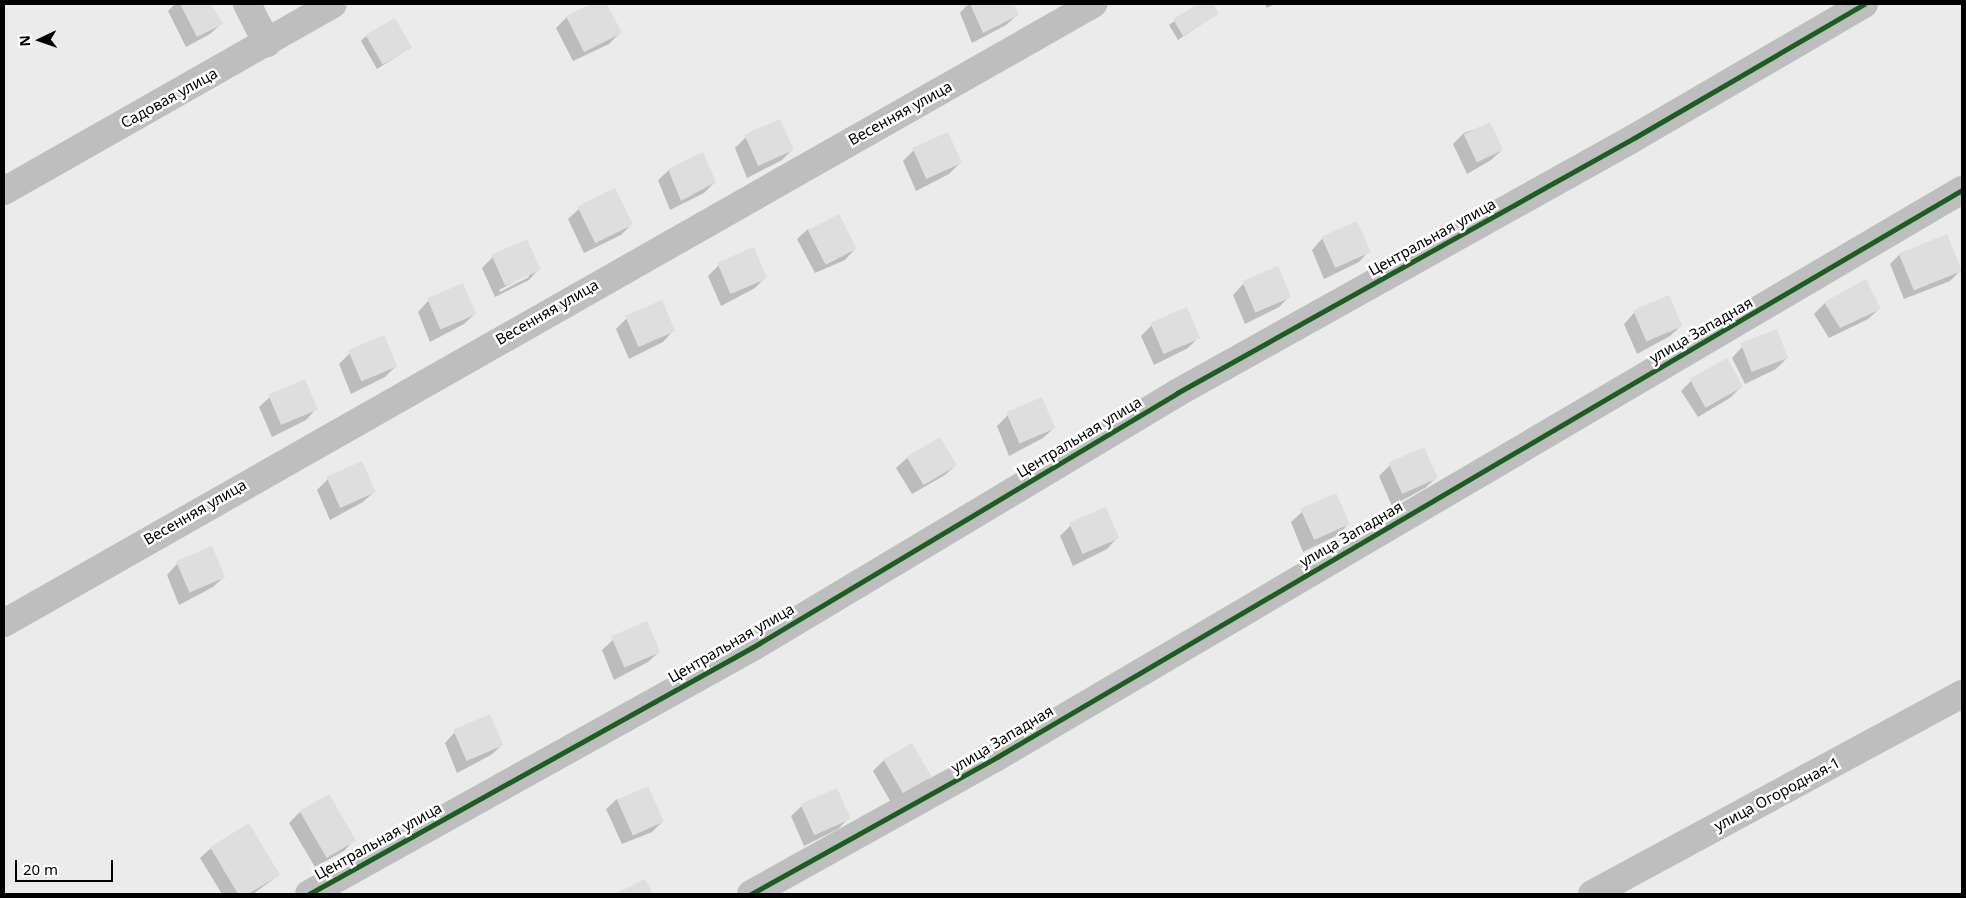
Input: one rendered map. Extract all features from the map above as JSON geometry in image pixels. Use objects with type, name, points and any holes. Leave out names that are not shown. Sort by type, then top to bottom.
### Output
[{"type":"street","points":[[247,4],[266,43]]},
{"type":"street","name":"Садовая улица","points":[[4,191],[333,4]]},
{"type":"street","name":"Весенняя улица","points":[[4,623],[1092,4]]},
{"type":"street","name":"Центральная улица","points":[[309,894],[753,647],[1177,393],[1634,138],[1864,4]]},
{"type":"street","name":"улица Западная","points":[[751,894],[997,758],[1962,190]]},
{"type":"street","name":"улица Огородная-1","points":[[1592,894],[1962,694]]},
{"type":"shaded area","points":[[4,4],[1962,4],[1962,894],[4,894]]},
{"type":"building","points":[[180,4],[211,4],[223,24],[197,37]]},
{"type":"building","points":[[592,4],[607,4],[622,33],[584,52],[566,16]]},
{"type":"building","points":[[970,4],[1014,4],[1019,15],[983,33]]},
{"type":"building","points":[[1198,4],[1213,4],[1219,14],[1183,36],[1173,19]]},
{"type":"building","points":[[395,18],[412,47],[383,64],[366,35]]},
{"type":"building","points":[[780,119],[794,150],[758,166],[744,135]]},
{"type":"building","points":[[1490,122],[1503,150],[1477,162],[1464,134]]},
{"type":"building","points":[[948,132],[962,163],[926,179],[912,148]]},
{"type":"building","points":[[703,152],[716,182],[681,201],[668,169]]},
{"type":"building","points":[[615,188],[633,225],[595,243],[577,206]]},
{"type":"building","points":[[839,214],[857,249],[826,265],[808,230]]},
{"type":"building","points":[[1357,221],[1371,252],[1335,268],[1321,237]]},
{"type":"building","points":[[1947,234],[1962,271],[1914,291],[1899,253]]},
{"type":"building","points":[[527,239],[541,270],[505,286],[491,255]]},
{"type":"building","points":[[754,247],[767,278],[730,294],[717,263]]},
{"type":"building","points":[[1278,266],[1291,297],[1255,313],[1242,281]]},
{"type":"building","points":[[1866,279],[1881,309],[1840,328],[1824,302]]},
{"type":"building","points":[[463,283],[476,314],[440,330],[427,298]]},
{"type":"building","points":[[1669,295],[1682,326],[1646,342],[1633,310]]},
{"type":"building","points":[[662,300],[675,331],[638,347],[625,316]]},
{"type":"building","points":[[1187,307],[1200,338],[1163,354],[1150,323]]},
{"type":"building","points":[[1777,329],[1788,358],[1752,372],[1741,343]]},
{"type":"building","points":[[384,335],[397,366],[361,382],[348,350]]},
{"type":"building","points":[[1727,358],[1743,387],[1705,408],[1689,379]]},
{"type":"building","points":[[305,379],[318,409],[281,425],[268,395]]},
{"type":"building","points":[[1042,397],[1055,428],[1019,444],[1006,412]]},
{"type":"building","points":[[940,437],[957,465],[924,485],[907,457]]},
{"type":"building","points":[[1424,447],[1438,478],[1402,494],[1388,463]]},
{"type":"building","points":[[362,461],[376,492],[340,508],[326,477]]},
{"type":"building","points":[[1336,493],[1350,524],[1314,540],[1300,509]]},
{"type":"building","points":[[1106,507],[1119,538],[1082,554],[1069,523]]},
{"type":"building","points":[[212,546],[225,577],[189,593],[176,561]]},
{"type":"building","points":[[647,621],[660,652],[624,668],[611,636]]},
{"type":"building","points":[[490,714],[503,745],[466,761],[453,730]]},
{"type":"building","points":[[912,743],[932,777],[903,793],[883,760]]},
{"type":"building","points":[[648,786],[664,822],[633,835],[617,800]]},
{"type":"building","points":[[837,788],[851,819],[814,835],[800,804]]},
{"type":"building","points":[[329,794],[356,841],[327,858],[300,811]]},
{"type":"building","points":[[249,823],[280,875],[248,894],[238,894],[210,847]]},
{"type":"building","points":[[645,879],[653,894],[615,894]]},
{"type":"cycle path","points":[[309,894],[753,647],[1177,393],[1634,138],[1864,4]]},
{"type":"cycle path","points":[[751,894],[997,757],[1962,190]]}]
